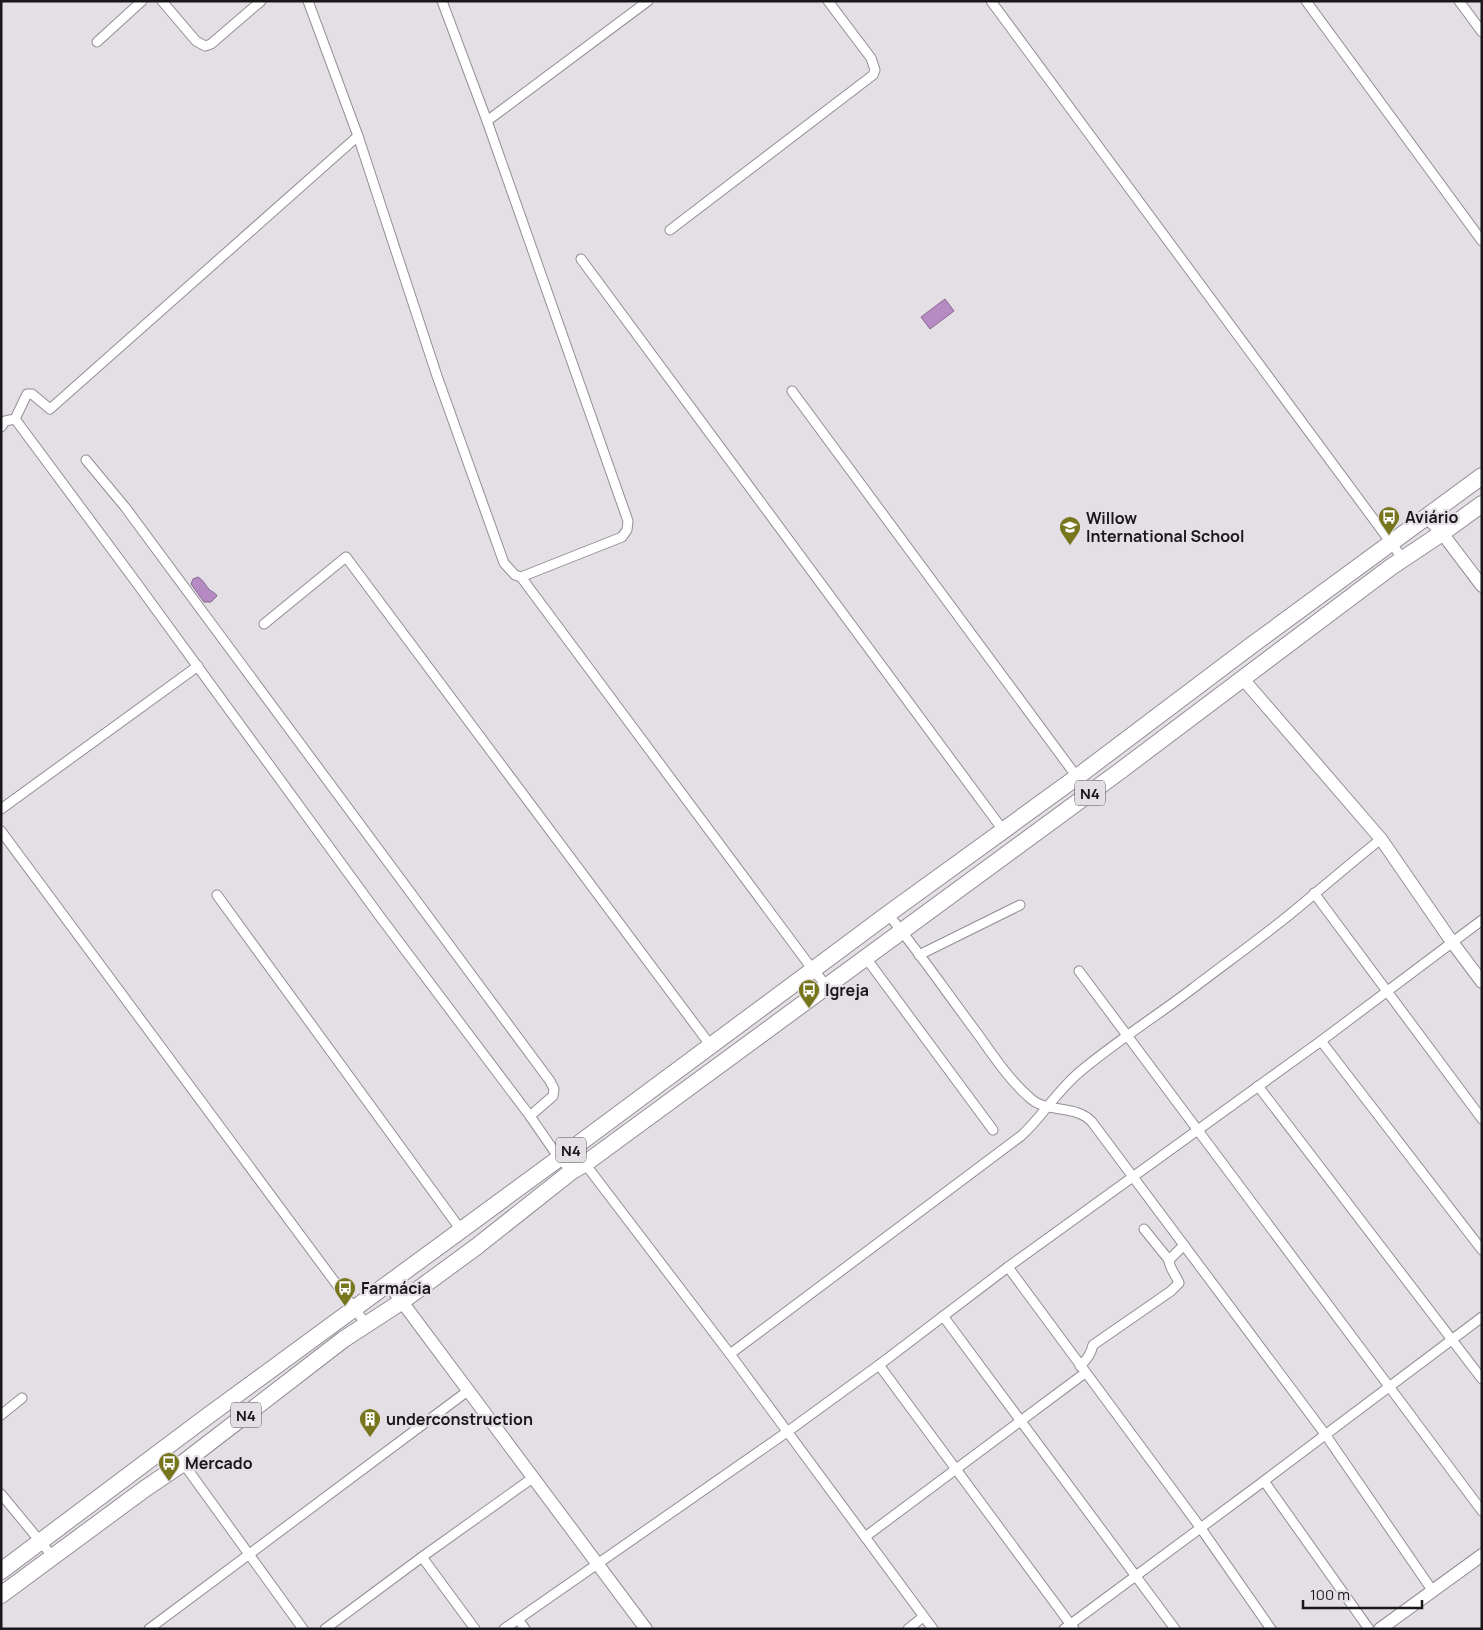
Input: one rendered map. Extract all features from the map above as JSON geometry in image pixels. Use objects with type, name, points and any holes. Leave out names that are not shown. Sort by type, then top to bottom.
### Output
[{"type":"highway","name":"N4","points":[[1,1571],[205,1418],[758,1012],[812,970],[1482,476]]},
{"type":"highway","name":"N4","points":[[1,1595],[183,1463],[366,1324],[401,1302],[476,1247],[579,1167],[764,1034],[1403,559],[1442,534],[1482,504]]},
{"type":"street","points":[[97,42],[142,1]]},
{"type":"street","points":[[162,1],[196,41],[205,46],[210,44],[261,1]]},
{"type":"street","points":[[308,1],[358,136],[437,376],[504,563],[515,575],[521,577],[812,970],[827,986]]},
{"type":"street","points":[[442,1],[487,121],[628,521],[627,530],[622,537],[521,577]]},
{"type":"street","points":[[487,121],[648,1]]},
{"type":"street","points":[[670,230],[873,75],[875,70],[870,58],[828,1]]},
{"type":"street","points":[[991,1],[1403,559]]},
{"type":"street","points":[[1306,1],[1482,241]]},
{"type":"street","points":[[1459,1],[1482,32]]},
{"type":"street","points":[[15,419],[27,394],[32,394],[50,409],[358,136]]},
{"type":"street","points":[[581,259],[1003,830]]},
{"type":"street","points":[[792,391],[1077,776]]},
{"type":"street","points":[[1,427],[5,421],[15,419]]},
{"type":"street","points":[[15,419],[198,666],[353,880],[530,1116],[559,1158],[579,1167]]},
{"type":"street","points":[[86,460],[125,506],[550,1081],[554,1089],[553,1096],[530,1116]]},
{"type":"street","points":[[1427,517],[1482,586]]},
{"type":"street","points":[[264,624],[346,557],[711,1046]]},
{"type":"street","points":[[1,809],[198,666]]},
{"type":"street","points":[[1243,679],[1381,839],[1482,982]]},
{"type":"street","points":[[1,831],[366,1324]]},
{"type":"street","points":[[730,1354],[1021,1136],[1033,1125],[1068,1082],[1126,1035],[1197,985],[1294,910],[1381,839]]},
{"type":"street","points":[[1314,893],[1482,1119]]},
{"type":"street","points":[[217,895],[461,1230]]},
{"type":"street","points":[[919,955],[1020,905]]},
{"type":"street","points":[[888,914],[999,1064],[1028,1098],[1035,1103],[1047,1107],[1080,1113],[1086,1116],[1326,1434],[1432,1590]]},
{"type":"street","points":[[504,1629],[787,1432],[1008,1267],[1321,1041],[1482,920]]},
{"type":"street","points":[[866,958],[993,1130]]},
{"type":"street","points":[[1079,971],[1482,1511]]},
{"type":"street","points":[[1321,1041],[1482,1250]]},
{"type":"street","points":[[1258,1086],[1482,1380]]},
{"type":"street","points":[[573,1148],[579,1167],[730,1354],[933,1629]]},
{"type":"street","points":[[865,1537],[1021,1422],[1083,1369],[1093,1345],[1171,1291],[1179,1283],[1169,1265],[1169,1260],[1144,1229]]},
{"type":"street","points":[[1169,1260],[1184,1245]]},
{"type":"street","points":[[1008,1267],[1200,1527],[1271,1629]]},
{"type":"street","points":[[388,1283],[646,1629]]},
{"type":"street","points":[[944,1316],[1175,1629]]},
{"type":"street","points":[[879,1365],[1070,1627],[1200,1527],[1482,1317]]},
{"type":"street","points":[[149,1629],[469,1390]]},
{"type":"street","points":[[1,1415],[22,1398]]},
{"type":"street","points":[[183,1463],[303,1629]]},
{"type":"street","points":[[325,1629],[534,1477]]},
{"type":"street","points":[[1264,1481],[1369,1629]]},
{"type":"street","points":[[1,1494],[53,1557]]},
{"type":"street","points":[[1380,1629],[1482,1555]]},
{"type":"street","points":[[422,1557],[475,1629]]},
{"type":"street","points":[[908,1629],[924,1617]]},
{"type":"street","points":[[518,1619],[525,1629]]},
{"type":"shaded area","points":[[945,299],[954,311],[930,329],[921,317]]},
{"type":"shaded area","points":[[198,577],[217,596],[211,602],[204,602],[191,584],[193,579]]},
{"type":"place","name":"Aviário","points":[[1389,536]]},
{"type":"place","name":"Willow International School","points":[[1070,546]]},
{"type":"place","name":"Igreja","points":[[809,1009]]},
{"type":"place","name":"Farmácia","points":[[345,1307]]},
{"type":"place","name":"underconstruction","points":[[370,1438]]},
{"type":"place","name":"Mercado","points":[[169,1482]]}]
